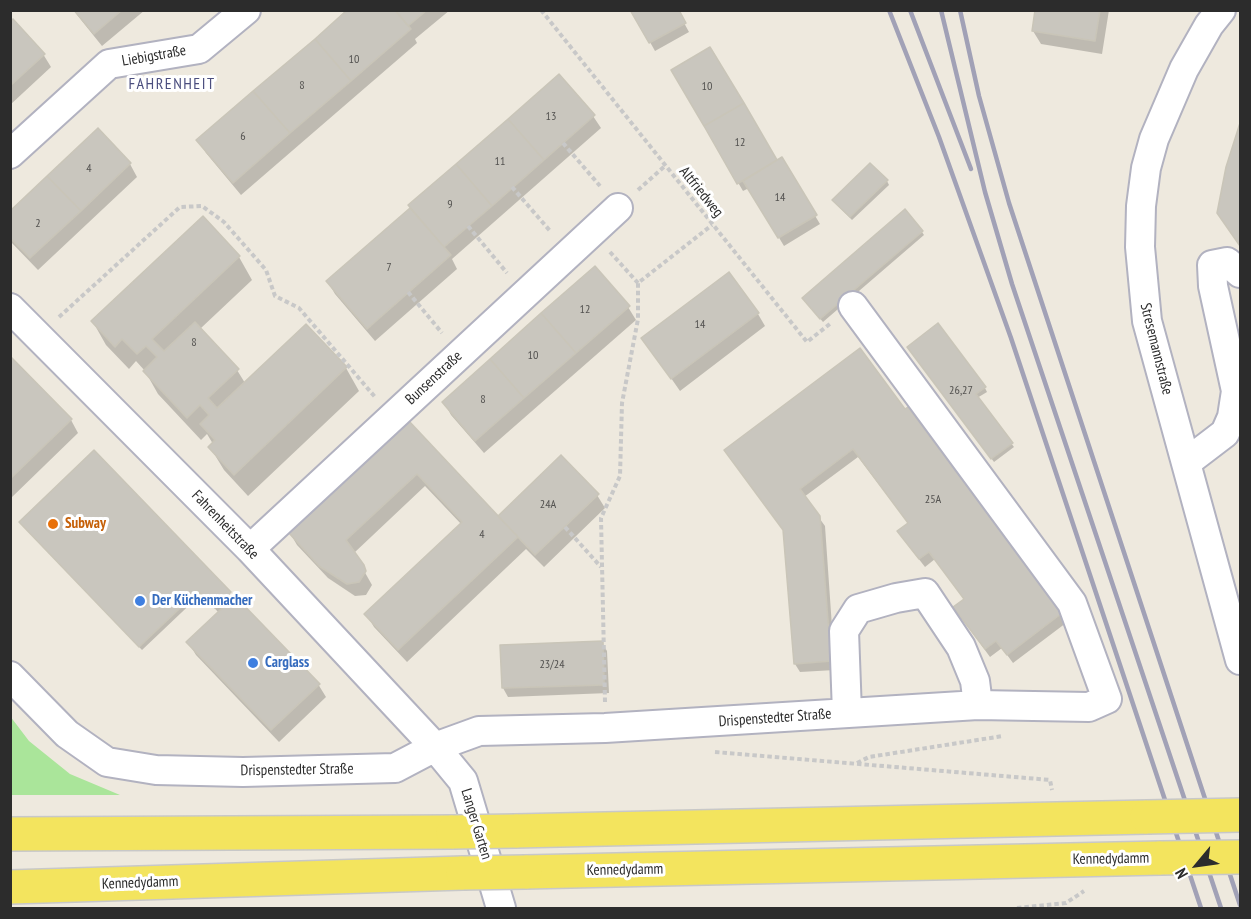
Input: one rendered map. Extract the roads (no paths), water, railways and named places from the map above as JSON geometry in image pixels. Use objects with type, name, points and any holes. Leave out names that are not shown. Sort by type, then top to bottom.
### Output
[{"type":"main road","points":[[10,834],[453,832],[1240,815]]},
{"type":"main road","name":"Kennedydamm","points":[[10,887],[463,873],[1240,857]]},
{"type":"street","name":"Liebigstraße","points":[[10,154],[109,64],[198,49],[246,10]]},
{"type":"street","name":"Stresemannstraße","points":[[1209,15],[1166,105],[1146,168],[1141,206],[1142,288],[1147,321],[1240,660]]},
{"type":"street","name":"Bunsenstraße","points":[[250,549],[618,208]]},
{"type":"street","points":[[1187,462],[1233,429],[1236,391],[1214,286],[1212,265],[1231,263],[1240,273]]},
{"type":"street","name":"Drispenstedter Straße","points":[[10,676],[67,734],[107,762],[156,770],[243,772],[395,768],[435,747],[480,731],[605,728],[978,705],[1089,707],[1107,699],[1072,603],[853,306]]},
{"type":"street","name":"Fahrenheitstraße","points":[[10,308],[250,549],[435,747]]},
{"type":"street","points":[[847,713],[844,631],[853,616],[858,609],[896,598],[925,593],[961,647],[975,681],[978,705]]},
{"type":"street","name":"Langer Garten","points":[[435,747],[463,781],[501,909]]},
{"type":"railway","points":[[889,10],[939,137],[1011,338],[1201,908]]},
{"type":"railway","points":[[910,10],[971,169]]},
{"type":"railway","points":[[941,10],[985,192],[1012,284],[1221,908]]},
{"type":"railway","points":[[960,10],[979,96],[1009,203],[1240,905]]},
{"type":"place","name":"Subway","points":[[53,524]]},
{"type":"place","name":"Der Küchenmacher","points":[[140,601]]},
{"type":"place","name":"Carglass","points":[[253,663]]},
{"type":"district","name":"FAHRENHEIT","points":[[172,84]]}]
